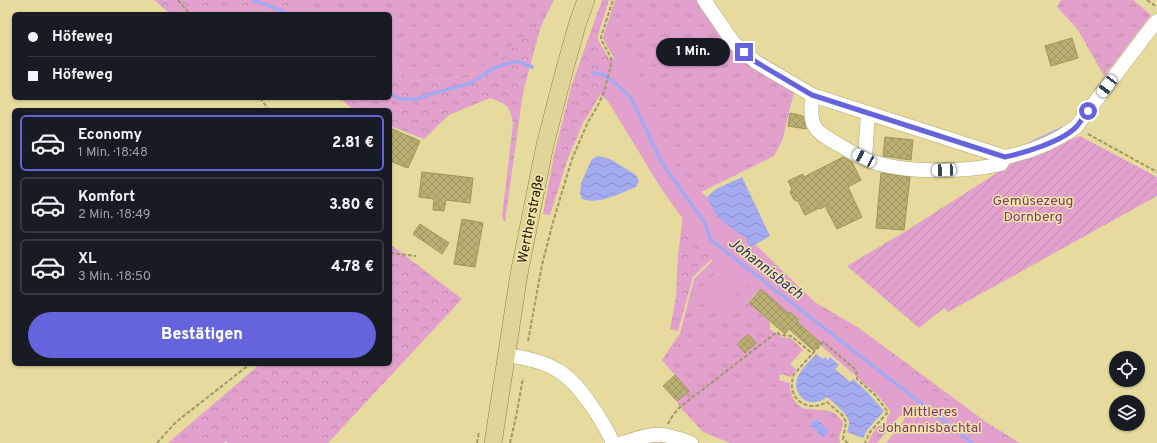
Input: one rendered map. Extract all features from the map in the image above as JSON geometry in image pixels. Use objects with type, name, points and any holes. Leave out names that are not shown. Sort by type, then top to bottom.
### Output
[{"type":"main road","name":"Wertherstraße","points":[[493,443],[519,274],[547,139],[565,68],[586,0]]},
{"type":"street","points":[[704,0],[733,42],[756,62],[812,95],[1005,157],[1021,154],[1041,147],[1065,135],[1076,127],[1157,21]]},
{"type":"street","points":[[812,95],[811,108],[813,123],[821,134],[864,158],[890,166],[929,170],[987,167],[1002,164],[1005,157]]},
{"type":"street","points":[[864,158],[868,113]]},
{"type":"street","points":[[507,355],[541,362],[558,371],[572,382],[602,421],[613,443]]},
{"type":"street","points":[[623,443],[652,434],[663,439],[674,436],[691,443]]},
{"type":"path","points":[[178,0],[188,12]]},
{"type":"path","points":[[528,341],[542,265],[552,222],[572,159],[587,124],[604,92],[611,65],[611,58],[601,37],[612,0]]},
{"type":"path","points":[[1147,0],[1157,7]]},
{"type":"path","points":[[1076,127],[1157,172]]},
{"type":"path","points":[[392,253],[416,256]]},
{"type":"path","points":[[663,439],[673,416],[680,407],[777,332],[780,335],[791,336],[813,354]]},
{"type":"path","points":[[848,443],[843,439],[846,422],[836,410],[827,402],[822,405],[806,405],[794,396],[792,388],[794,374],[823,342],[856,370],[857,379],[874,395],[888,412],[870,432],[865,443]]},
{"type":"path","points":[[157,443],[176,422],[247,366]]},
{"type":"path","points":[[510,443],[522,378]]},
{"type":"green space","points":[[154,0],[292,0],[317,12],[168,12]]},
{"type":"green space","points":[[292,0],[554,0],[541,26],[477,71],[455,78],[412,81],[392,66],[392,12],[317,12]]},
{"type":"green space","name":"Mittleres Johannisbachtal","points":[[602,0],[609,0],[598,35],[598,40],[610,60],[614,58],[649,115],[674,169],[801,294],[859,328],[986,422],[1020,443],[959,443],[720,251],[693,277],[678,331],[670,329],[676,297],[678,255],[683,216],[608,101],[601,94],[584,121],[568,158],[550,215],[543,214],[554,155],[571,87]]},
{"type":"green space","points":[[615,0],[698,0],[794,92],[782,141],[774,156],[695,195],[674,169],[603,38]]},
{"type":"green space","points":[[1061,0],[1133,0],[1151,15],[1104,76],[1078,30],[1057,7]]},
{"type":"green space","name":"Mittleres Johannisbachtal","points":[[607,23],[650,92],[650,114],[677,168],[832,319],[878,349],[1001,443],[886,443],[905,419],[756,289],[741,283],[733,291],[745,303],[731,318],[701,289],[715,275],[710,270],[715,264],[660,187],[608,101],[600,94],[607,83],[614,58],[603,38]]},
{"type":"green space","points":[[541,26],[523,92],[505,222],[502,217],[513,123],[510,112],[504,104],[490,98],[449,115],[424,139],[392,127],[392,108],[351,108],[342,100],[392,100],[392,66],[412,81],[455,78],[477,71]]},
{"type":"green space","name":"Gemüsezeug Dornberg","points":[[1080,136],[1157,177],[1157,196],[948,312],[944,308],[919,328],[847,266],[906,231],[1011,164]]},
{"type":"green space","points":[[392,246],[462,299],[328,443],[228,443],[225,441],[224,443],[168,443],[258,366],[392,366]]},
{"type":"green space","points":[[720,253],[715,275],[701,289],[733,291],[746,277],[759,290],[748,303],[770,322],[770,329],[781,337],[791,338],[803,350],[790,364],[796,369],[791,377],[780,374],[779,380],[790,383],[794,400],[803,408],[828,411],[838,416],[843,422],[839,438],[840,443],[730,443],[703,432],[680,407],[677,401],[688,391],[662,360],[680,333],[694,279]],"holes":[[[748,334],[756,343],[745,353]],[[816,419],[818,420],[829,431],[811,425]]]},
{"type":"green space","points":[[876,393],[906,408],[877,443],[868,443],[878,426],[883,426],[887,421],[887,417],[891,412]]},
{"type":"water","points":[[598,156],[610,159],[636,175],[639,181],[636,187],[603,199],[582,199],[580,193],[581,183],[592,159]]},
{"type":"water","points":[[742,177],[770,236],[749,247],[746,237],[717,217],[707,197],[716,189]]},
{"type":"water","points":[[816,354],[823,359],[825,357],[828,360],[830,357],[839,365],[835,369],[850,382],[853,379],[884,411],[867,430],[863,438],[847,432],[849,422],[846,415],[827,397],[819,402],[811,402],[800,396],[796,388],[798,376]]},
{"type":"water","points":[[816,419],[829,431],[823,438],[810,425]]},
{"type":"building","points":[[1072,38],[1078,58],[1051,66],[1045,46]]},
{"type":"building","points":[[790,113],[803,116],[806,129],[788,126]]},
{"type":"building","points":[[392,129],[420,141],[408,168],[392,162]]},
{"type":"building","points":[[885,137],[913,140],[911,160],[883,156]]},
{"type":"building","points":[[843,157],[852,162],[861,180],[848,187],[862,217],[837,229],[825,206],[805,215],[798,201],[794,200],[790,192],[792,189],[788,181],[803,174],[804,177]]},
{"type":"building","points":[[422,172],[473,178],[470,203],[446,200],[444,211],[433,210],[434,199],[419,197]]},
{"type":"building","points":[[881,173],[910,177],[904,230],[876,228]]},
{"type":"building","points":[[462,219],[483,223],[475,267],[454,264]]},
{"type":"building","points":[[420,224],[449,243],[442,254],[413,234]]},
{"type":"building","points":[[761,289],[788,313],[790,312],[799,320],[797,322],[821,343],[814,351],[789,329],[785,334],[749,303]]},
{"type":"building","points":[[748,334],[756,343],[745,353],[737,344]]},
{"type":"building","points":[[675,375],[689,391],[677,401],[663,386]]},
{"type":"waterway","name":"Johannisbach","points":[[253,0],[285,12]]},
{"type":"waterway","name":"Johannisbach","points":[[392,95],[401,99],[418,99],[471,83],[494,68],[513,62],[519,62],[532,67]]},
{"type":"waterway","name":"Johannisbach","points":[[593,73],[604,75],[631,98],[662,163],[704,222],[711,240],[972,443]]},
{"type":"waterway","points":[[1029,144],[1063,128]]},
{"type":"route","points":[[744,52],[756,62],[812,95],[1005,157],[1021,154],[1041,147],[1065,135],[1076,127],[1088,111]]}]
